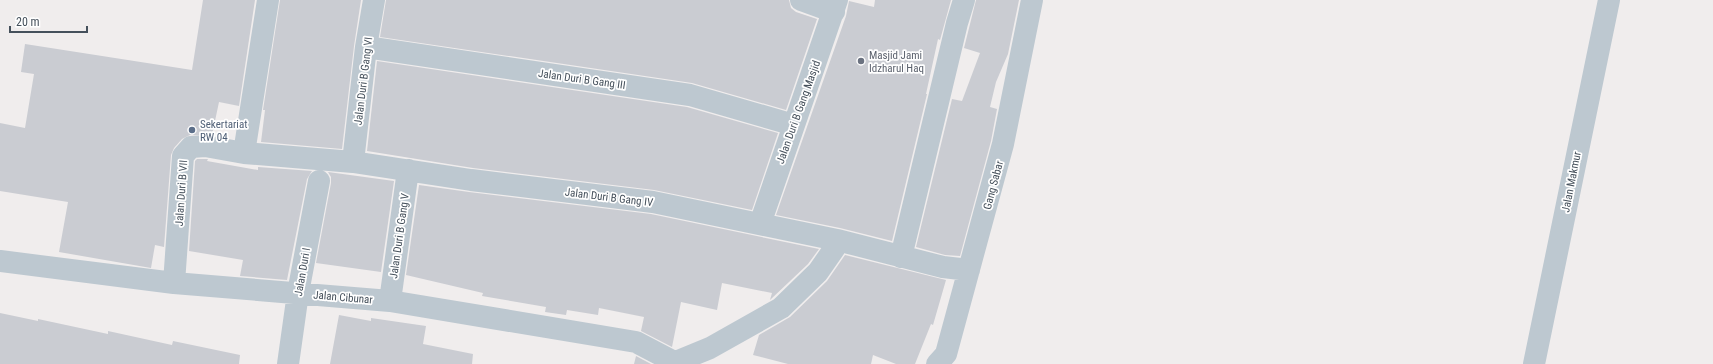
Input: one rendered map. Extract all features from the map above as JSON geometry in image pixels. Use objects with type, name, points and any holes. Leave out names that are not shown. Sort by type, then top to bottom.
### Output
[{"type":"street","points":[[244,153],[268,0]]},
{"type":"street","name":"Jalan Duri B Gang VI","points":[[354,162],[366,47],[374,0]]},
{"type":"street","points":[[801,0],[836,6]]},
{"type":"street","points":[[901,257],[957,23],[964,0]]},
{"type":"street","name":"Gang Sabar","points":[[937,364],[946,354],[1003,144],[1032,0]]},
{"type":"street","name":"Jalan Makmur","points":[[1534,364],[1609,0]]},
{"type":"street","name":"Jalan Duri B Gang Masjid","points":[[760,224],[836,6]]},
{"type":"street","name":"Jalan Duri B Gang III","points":[[366,47],[690,95],[794,125]]},
{"type":"street","name":"Jalan Duri B VII","points":[[174,283],[183,156],[191,147],[204,146],[244,153]]},
{"type":"street","name":"Jalan Duri B Gang IV","points":[[244,153],[354,162],[471,180],[653,202],[837,240],[943,267],[969,270]]},
{"type":"street","name":"Jalan Duri B Gang V","points":[[390,301],[408,170]]},
{"type":"street","name":"Jalan Duri I","points":[[288,364],[298,293],[319,181]]},
{"type":"street","points":[[677,363],[710,348],[782,308],[818,272],[832,252],[837,240]]},
{"type":"street","name":"Jalan Cibunar","points":[[0,261],[174,283],[390,301],[636,342],[677,363]]},
{"type":"building","points":[[203,0],[255,0],[239,106],[219,102],[212,135],[190,135],[182,139],[174,148],[171,155],[164,247],[155,245],[151,268],[59,252],[68,202],[0,191],[0,123],[25,128],[34,74],[21,72],[25,44],[192,70]]},
{"type":"building","points":[[280,0],[361,0],[342,149],[261,142],[265,110],[263,110]]},
{"type":"building","points":[[386,0],[789,0],[791,8],[796,12],[817,19],[786,110],[692,83],[380,37]]},
{"type":"building","points":[[875,0],[951,0],[940,40],[938,39],[927,94],[892,241],[840,228],[776,215],[846,16],[849,1],[874,7]]},
{"type":"building","points":[[976,0],[1019,0],[1008,54],[996,82],[990,107],[997,109],[991,141],[960,256],[945,255],[916,247],[952,99],[962,101],[980,53],[964,48]]},
{"type":"building","points":[[377,61],[687,107],[778,133],[752,210],[654,190],[473,168],[367,151]]},
{"type":"building","points":[[197,159],[208,159],[207,161],[258,170],[258,167],[312,171],[307,179],[287,280],[240,276],[243,260],[189,251],[195,161]]},
{"type":"building","points":[[328,172],[394,181],[381,272],[316,263],[331,183],[331,177]]},
{"type":"building","points":[[419,185],[651,214],[819,249],[808,264],[770,300],[772,293],[722,283],[717,310],[681,302],[672,347],[641,331],[644,317],[599,308],[598,315],[567,310],[566,315],[545,312],[546,307],[482,296],[483,293],[406,275]]},
{"type":"building","points":[[845,255],[946,280],[933,325],[931,324],[915,364],[896,364],[873,355],[871,364],[788,364],[753,355],[759,335],[790,317],[827,281]]},
{"type":"building","points":[[0,313],[38,321],[38,319],[108,334],[108,331],[172,345],[173,341],[240,355],[239,364],[0,364]]},
{"type":"building","points":[[339,315],[371,321],[371,318],[426,326],[423,344],[473,354],[472,364],[330,364]]},
{"type":"building","points":[[636,356],[651,364],[634,364]]},
{"type":"place","name":"Masjid Jami Idzharul Haq","points":[[861,61]]},
{"type":"place","name":"Sekertariat RW 04","points":[[192,130]]}]
